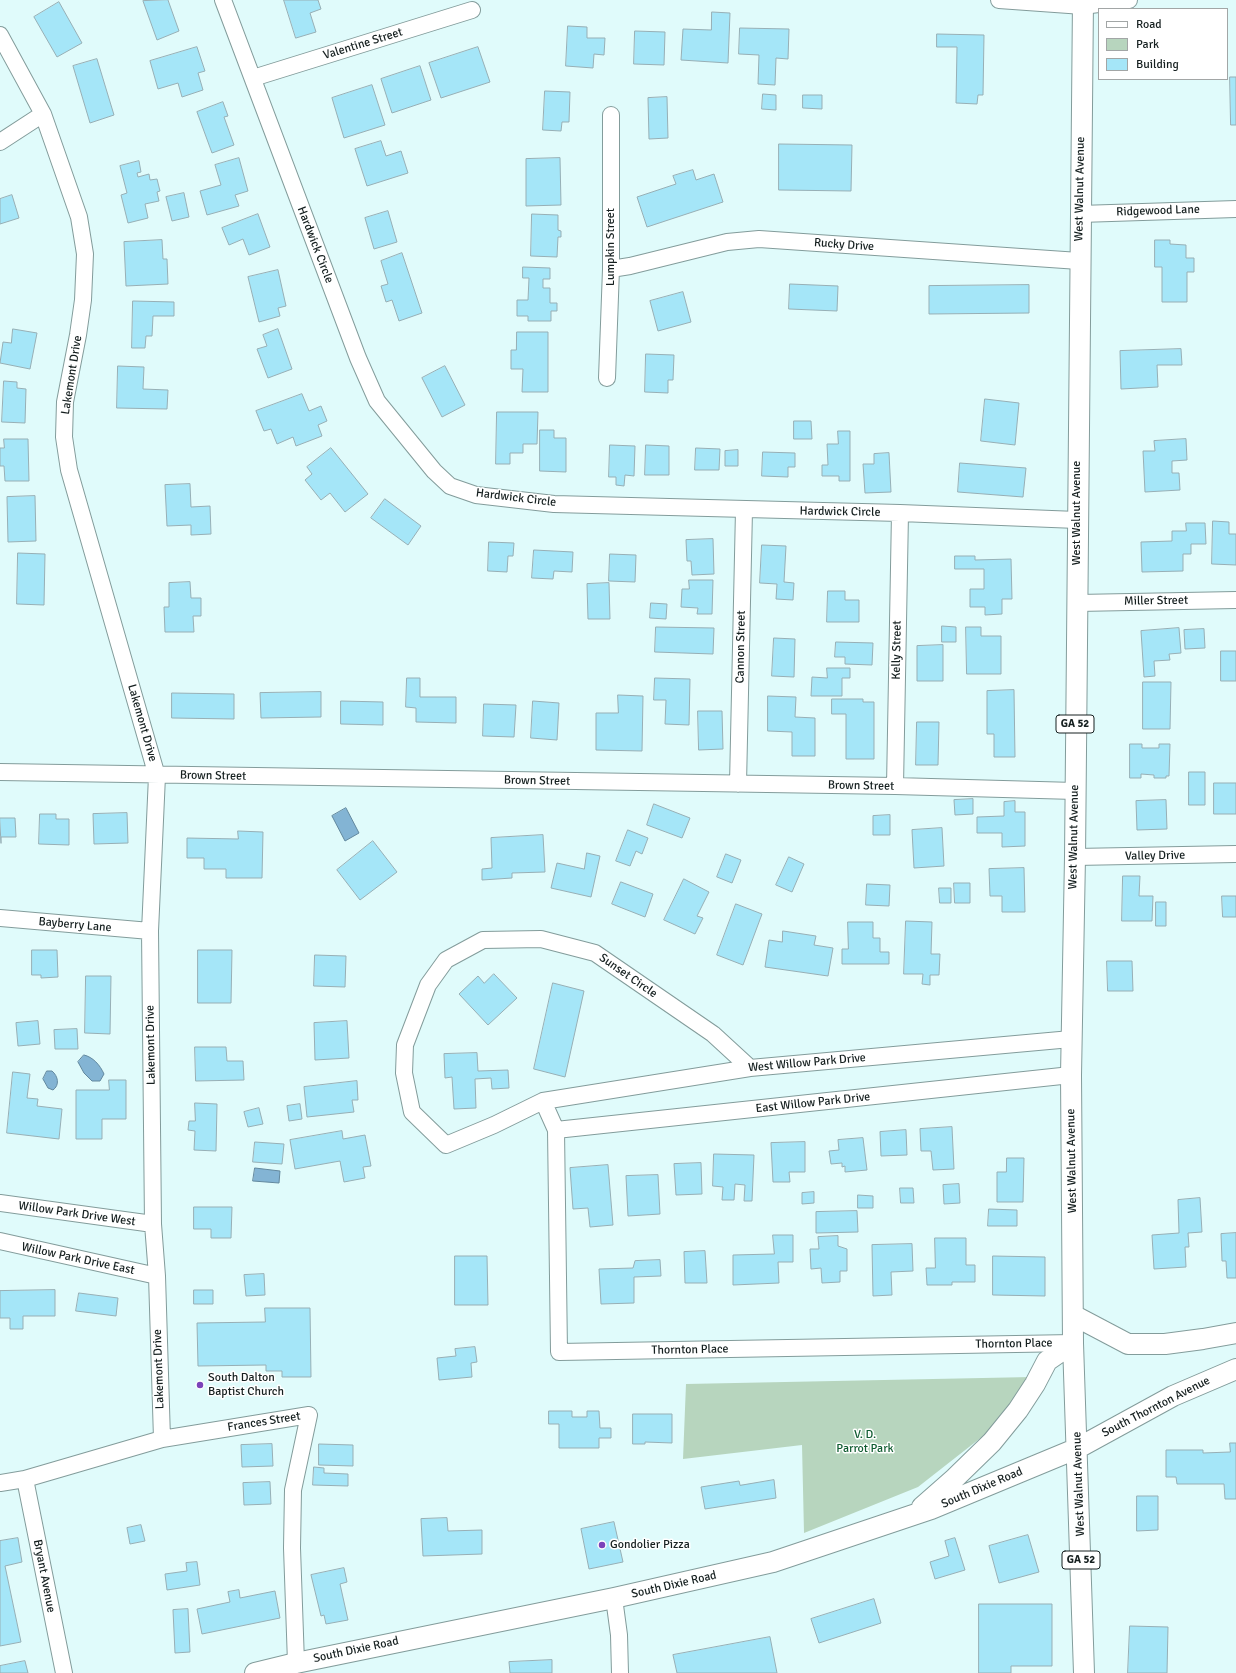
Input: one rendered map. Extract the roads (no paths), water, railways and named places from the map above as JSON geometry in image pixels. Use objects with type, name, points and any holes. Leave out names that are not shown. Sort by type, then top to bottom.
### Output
[{"type":"main road","name":"West Walnut Avenue","points":[[1083,3],[1079,261],[1075,857],[1071,1075],[1073,1315],[1084,1673]]},
{"type":"main road","points":[[1073,1315],[1128,1344],[1165,1344],[1203,1340],[1236,1333]]},
{"type":"main road","points":[[912,1516],[955,1478],[992,1442],[1018,1410],[1035,1384],[1047,1361],[1074,1343]]},
{"type":"main road","name":"South Thornton Avenue","points":[[1078,1448],[1173,1396],[1236,1369]]},
{"type":"main road","name":"South Dixie Road","points":[[256,1673],[296,1663],[614,1598],[772,1562],[912,1516],[1078,1448]]},
{"type":"street","name":"Hardwick Circle","points":[[223,0],[358,358],[377,401],[434,470],[450,486],[476,495],[554,504],[900,513],[1078,520]]},
{"type":"street","points":[[999,0],[1083,3],[1129,0]]},
{"type":"street","name":"Valentine Street","points":[[253,78],[472,10]]},
{"type":"street","name":"Lakemont Drive","points":[[0,36],[43,114],[79,217],[85,254],[83,300],[65,402],[64,438],[69,470],[157,776],[150,931],[153,1224],[157,1276],[162,1439]]},
{"type":"street","points":[[0,142],[43,114]]},
{"type":"street","name":"Lumpkin Street","points":[[607,378],[611,269],[611,115]]},
{"type":"street","name":"Ridgewood Lane","points":[[1080,214],[1236,209]]},
{"type":"street","name":"Rucky Drive","points":[[611,269],[630,266],[728,242],[759,239],[1079,261]]},
{"type":"street","name":"Cannon Street","points":[[738,784],[744,510]]},
{"type":"street","name":"Kelly Street","points":[[895,786],[900,513]]},
{"type":"street","name":"Miller Street","points":[[1077,603],[1236,600]]},
{"type":"street","name":"Brown Street","points":[[0,772],[157,776],[895,786],[1075,791]]},
{"type":"street","name":"Valley Drive","points":[[1075,857],[1236,854]]},
{"type":"street","name":"Bayberry Lane","points":[[0,918],[150,931]]},
{"type":"street","name":"Sunset Circle","points":[[543,1101],[494,1125],[446,1145],[412,1112],[404,1073],[405,1045],[428,985],[446,960],[483,940],[542,939],[595,953],[713,1034],[750,1068]]},
{"type":"street","name":"West Willow Park Drive","points":[[543,1101],[750,1068],[1071,1039]]},
{"type":"street","name":"East Willow Park Drive","points":[[556,1130],[1071,1075]]},
{"type":"street","name":"Thornton Place","points":[[543,1101],[556,1130],[560,1352],[1074,1343]]},
{"type":"street","name":"Willow Park Drive West","points":[[0,1203],[153,1224]]},
{"type":"street","name":"Willow Park Drive East","points":[[0,1241],[157,1276]]},
{"type":"street","name":"Frances Street","points":[[0,1483],[25,1479],[162,1439],[309,1415],[293,1490],[292,1548],[296,1663]]},
{"type":"street","name":"Bryant Avenue","points":[[25,1479],[64,1673]]},
{"type":"street","points":[[614,1598],[619,1635],[620,1673]]},
{"type":"water","points":[[346,808],[359,833],[345,841],[332,816]]},
{"type":"water","points":[[84,1055],[96,1062],[104,1074],[100,1081],[92,1081],[84,1073],[78,1062]]},
{"type":"water","points":[[47,1071],[52,1071],[57,1078],[57,1086],[53,1090],[48,1088],[43,1079]]},
{"type":"water","points":[[255,1168],[280,1171],[279,1183],[253,1181]]},
{"type":"place","name":"South Dalton Baptist Church","points":[[200,1385]]},
{"type":"place","name":"Gondolier Pizza","points":[[602,1545]]},
{"type":"park label","name":"V. D. Parrot Park","points":[[865,1442]]}]
